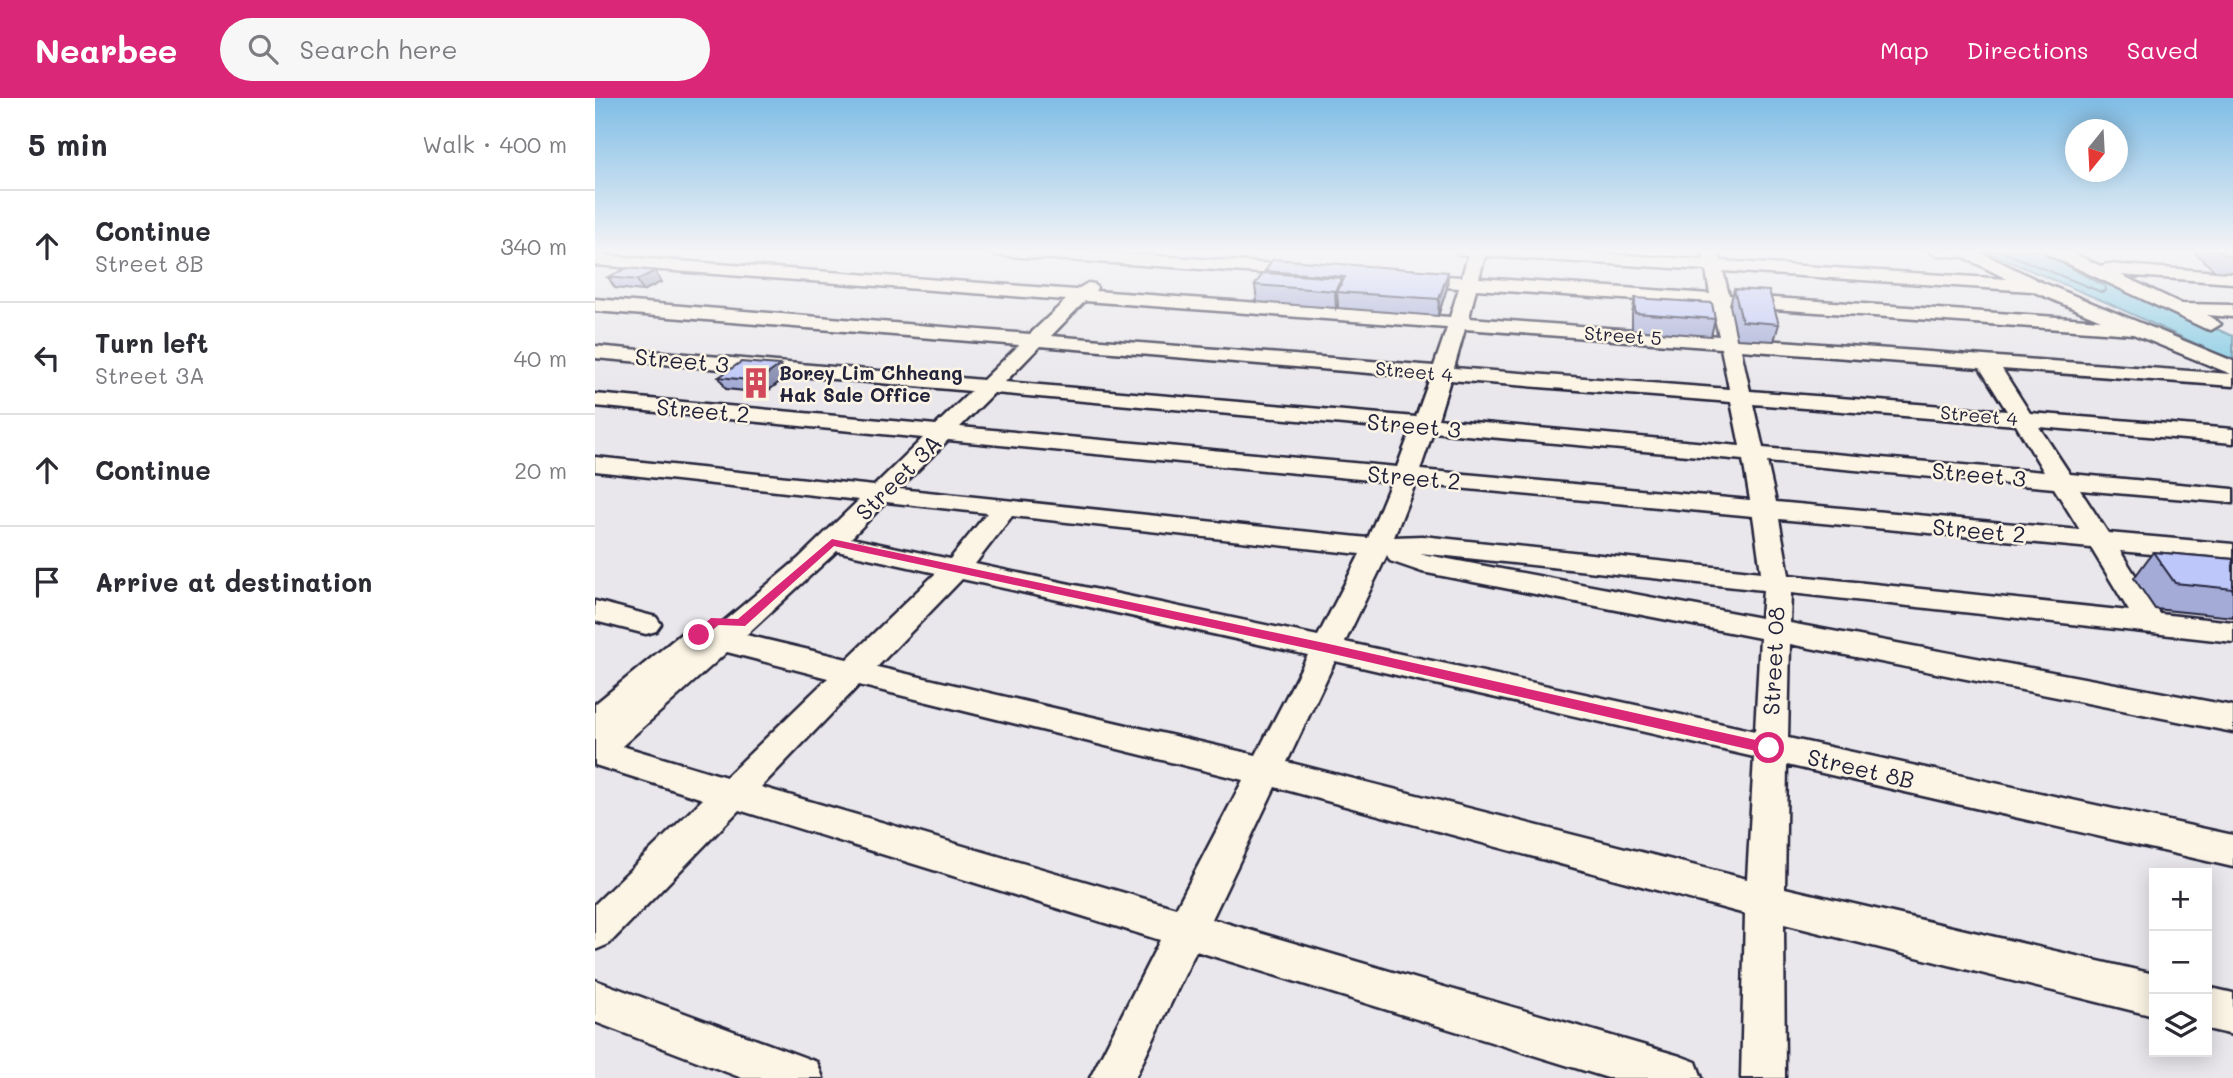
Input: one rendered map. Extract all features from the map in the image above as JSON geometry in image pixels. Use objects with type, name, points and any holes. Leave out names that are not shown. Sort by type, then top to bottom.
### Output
[{"type":"street","name":"Street 3A","points":[[599,738],[797,563],[1071,296]]},
{"type":"street","name":"Street 5","points":[[1082,296],[2233,380]]},
{"type":"street","points":[[1112,1078],[1184,930],[1329,649],[1377,547],[1408,476],[1443,373],[1465,296]]},
{"type":"street","points":[[1669,296],[2133,328]]},
{"type":"street","name":"Street 08","points":[[1719,296],[1765,510],[1777,583],[1769,748],[1763,1078]]},
{"type":"street","points":[[2058,296],[2233,368]]},
{"type":"street","points":[[2149,296],[2211,324]]},
{"type":"street","name":"Street 4","points":[[595,305],[2233,436]]},
{"type":"street","points":[[2173,307],[2233,312]]},
{"type":"street","name":"Street 3","points":[[595,352],[2233,496]]},
{"type":"street","points":[[1987,362],[2152,624]]},
{"type":"street","name":"Street 2","points":[[595,400],[2233,553]]},
{"type":"street","points":[[595,464],[1377,547],[1422,544],[2233,632]]},
{"type":"street","name":"Street 3A","points":[[797,563],[832,542],[871,493]]},
{"type":"street","points":[[595,931],[958,567],[1007,506]]},
{"type":"street","name":"Street 8B","points":[[832,542],[958,567],[2233,851]]},
{"type":"street","points":[[1377,547],[1422,563],[2233,719]]},
{"type":"street","points":[[595,611],[646,624]]},
{"type":"street","points":[[726,628],[854,673],[1266,771],[1765,901],[2150,994]]},
{"type":"street","points":[[599,738],[732,794],[1680,1078]]},
{"type":"street","points":[[595,1001],[801,1078]]},
{"type":"street","points":[[2212,1009],[2233,1014]]},
{"type":"water","points":[[2091,296],[2140,296],[2233,336],[2233,361]]},
{"type":"building","points":[[1391,296],[1440,296],[1439,299]]},
{"type":"building","points":[[1736,296],[1770,296],[1779,324],[1742,321]]},
{"type":"building","points":[[1635,298],[1712,303],[1715,319],[1635,313]]},
{"type":"building","points":[[741,362],[780,365],[758,381],[719,377]]},
{"type":"building","points":[[2153,552],[2233,559],[2233,589],[2175,583]]},
{"type":"place","name":"Borey Lim Chheang Hak Sale Office","points":[[756,383]]},
{"type":"route","points":[[699,635],[715,621],[741,623],[832,542],[958,567],[1769,748]]}]
